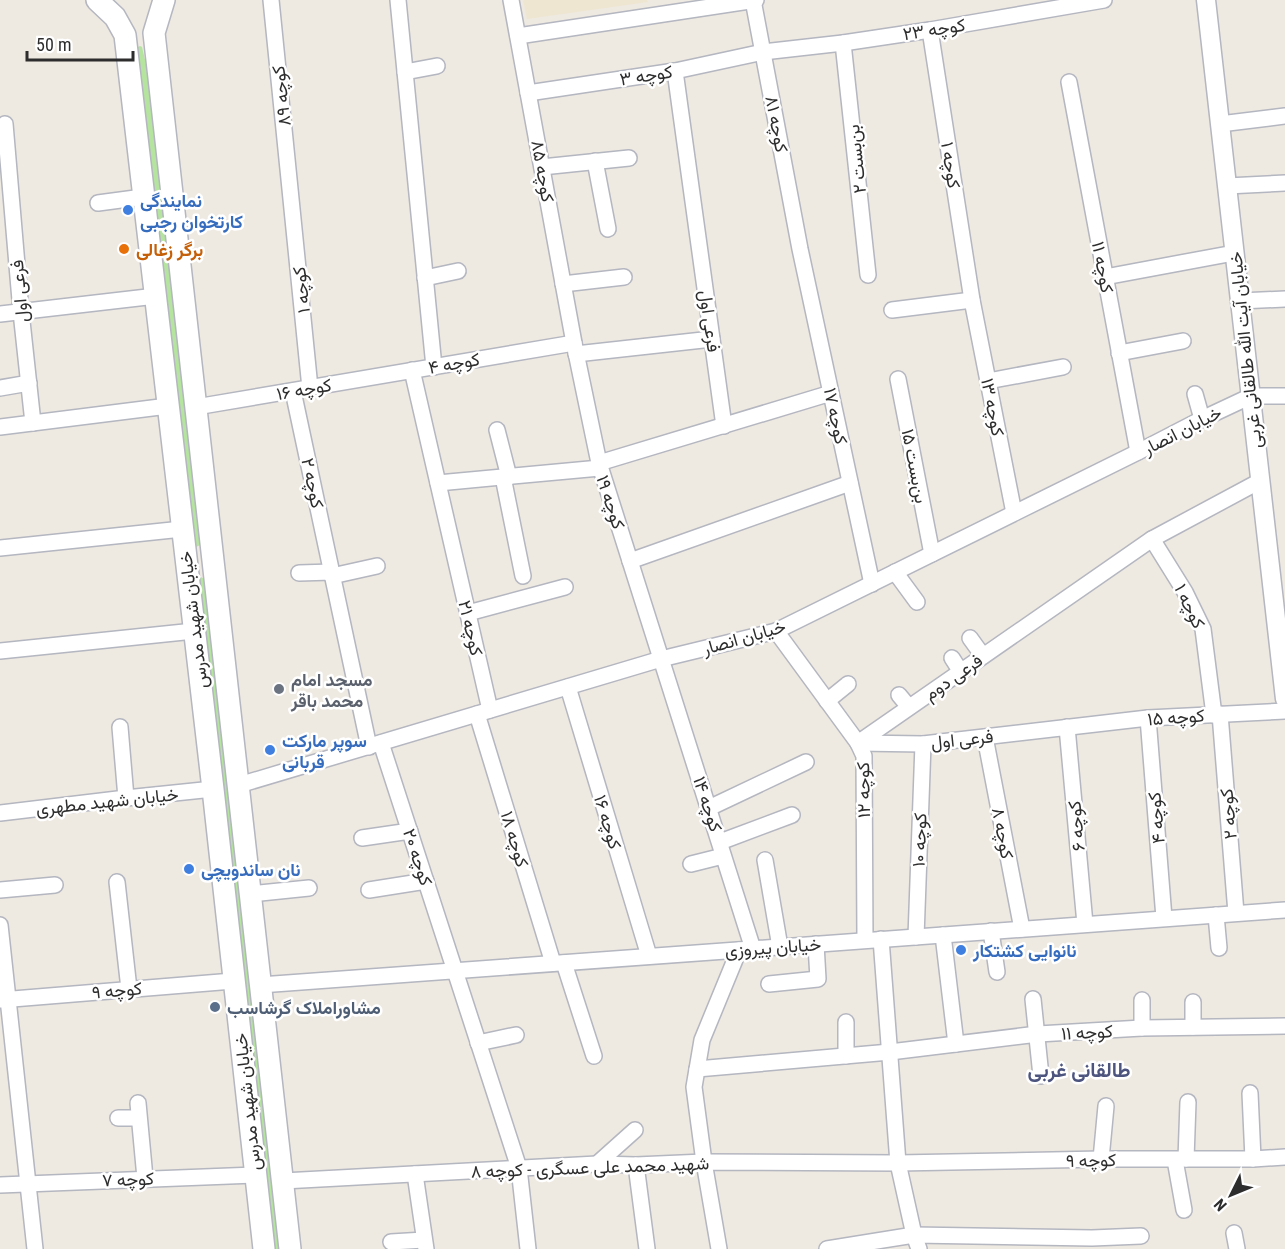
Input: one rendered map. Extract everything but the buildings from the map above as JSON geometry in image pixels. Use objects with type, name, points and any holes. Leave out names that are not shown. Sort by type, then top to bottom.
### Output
[{"type":"main road","name":"خیابان شهید مدرس","points":[[97,0],[115,17],[125,35],[264,1249]]},
{"type":"main road","name":"خیابان شهید مدرس","points":[[164,0],[154,33],[290,1249]]},
{"type":"main road","points":[[125,35],[154,33]]},
{"type":"street","name":"کوچه ۸۹","points":[[271,0],[291,192]]},
{"type":"street","points":[[398,0],[434,367]]},
{"type":"street","name":"کوچه ۸۵","points":[[512,0],[575,348]]},
{"type":"street","points":[[518,36],[754,0]]},
{"type":"street","name":"کوچه ۸۱","points":[[754,0],[800,249]]},
{"type":"street","name":"کوچه ۲۳","points":[[763,52],[930,30],[1104,0]]},
{"type":"street","name":"خیابان آیت الله طالقانی غربی","points":[[1209,0],[1234,253],[1283,658],[1285,699]]},
{"type":"street","name":"کوچه ۱","points":[[930,30],[972,300]]},
{"type":"street","name":"بن‌بست ۲","points":[[843,43],[868,275]]},
{"type":"street","name":"کوچه ۳","points":[[528,93],[675,71],[763,52]]},
{"type":"street","points":[[405,72],[437,66]]},
{"type":"street","name":"فرعی اول","points":[[675,71],[724,426]]},
{"type":"street","name":"کوچه ۱۱","points":[[1069,82],[1138,452]]},
{"type":"street","points":[[1220,124],[1285,116]]},
{"type":"street","name":"فرعی اول","points":[[5,124],[33,423]]},
{"type":"street","points":[[542,167],[629,158]]},
{"type":"street","points":[[595,161],[608,228]]},
{"type":"street","points":[[1227,186],[1285,183]]},
{"type":"street","name":"کوچه ۱","points":[[291,192],[310,388]]},
{"type":"street","points":[[98,203],[143,197]]},
{"type":"street","name":"کوچه ۱۷","points":[[800,249],[872,584]]},
{"type":"street","points":[[1105,277],[1234,253]]},
{"type":"street","points":[[425,278],[458,271]]},
{"type":"street","points":[[563,284],[624,277]]},
{"type":"street","points":[[0,314],[156,296]]},
{"type":"street","points":[[1240,301],[1285,299]]},
{"type":"street","points":[[892,310],[972,300]]},
{"type":"street","name":"کوچه ۱۳","points":[[972,300],[1014,513]]},
{"type":"street","points":[[575,348],[712,339]]},
{"type":"street","points":[[1119,353],[1183,341]]},
{"type":"street","name":"کوچه ۴","points":[[452,545],[412,370],[575,348]]},
{"type":"street","name":"کوچه ۱۹","points":[[575,348],[600,466],[661,659]]},
{"type":"street","points":[[988,381],[1063,367]]},
{"type":"street","name":"کوچه ۱۶","points":[[196,407],[412,370]]},
{"type":"street","name":"بن‌بست ۱۵","points":[[898,379],[932,554]]},
{"type":"street","points":[[0,388],[29,383]]},
{"type":"street","name":"کوچه ۲","points":[[293,391],[332,574]]},
{"type":"street","points":[[438,483],[600,466],[831,393]]},
{"type":"street","points":[[1195,394],[1202,419]]},
{"type":"street","points":[[1251,396],[1285,396]]},
{"type":"street","name":"خیابان انصار","points":[[239,785],[661,659],[776,631],[1251,396]]},
{"type":"street","points":[[0,427],[168,406]]},
{"type":"street","points":[[497,430],[523,576]]},
{"type":"street","points":[[1152,539],[1260,481]]},
{"type":"street","points":[[630,561],[850,483]]},
{"type":"street","points":[[0,548],[182,529]]},
{"type":"street","name":"کوچه ۱","points":[[1152,539],[1185,592],[1203,628],[1217,714]]},
{"type":"street","name":"فرعی دوم","points":[[858,743],[904,701],[961,672],[1152,539]]},
{"type":"street","name":"کوچه ۲۱","points":[[452,545],[468,613],[484,712]]},
{"type":"street","points":[[299,573],[332,574],[377,566]]},
{"type":"street","points":[[895,572],[917,602]]},
{"type":"street","points":[[332,574],[375,745]]},
{"type":"street","points":[[468,613],[565,587]]},
{"type":"street","points":[[0,651],[194,630]]},
{"type":"street","name":"کوچه ۱۲","points":[[776,631],[858,743],[864,756],[865,940]]},
{"type":"street","points":[[970,638],[983,656]]},
{"type":"street","points":[[952,658],[961,672]]},
{"type":"street","name":"کوچه ۱۴","points":[[661,659],[722,849],[746,949]]},
{"type":"street","points":[[827,701],[848,684]]},
{"type":"street","name":"کوچه ۱۶","points":[[568,687],[649,956]]},
{"type":"street","name":"کوچه ۱۵","points":[[1067,727],[1148,718],[1285,711]]},
{"type":"street","name":"کوچه ۱۸","points":[[484,712],[558,963]]},
{"type":"street","name":"کوچه ۲","points":[[1217,714],[1236,913]]},
{"type":"street","name":"کوچه ۴","points":[[1148,718],[1164,918]]},
{"type":"street","points":[[120,727],[126,798]]},
{"type":"street","name":"فرعی اول","points":[[858,743],[923,744],[1067,727]]},
{"type":"street","name":"کوچه ۶","points":[[1067,727],[1085,924]]},
{"type":"street","name":"کوچه ۸","points":[[985,737],[1022,929]]},
{"type":"street","name":"کوچه ۱۰","points":[[916,937],[923,744]]},
{"type":"street","name":"کوچه ۲۰","points":[[375,745],[410,831],[455,971]]},
{"type":"street","points":[[709,808],[806,762]]},
{"type":"street","name":"خیابان شهید مطهری","points":[[0,813],[213,789]]},
{"type":"street","points":[[691,864],[792,815]]},
{"type":"street","points":[[362,838],[410,831]]},
{"type":"street","points":[[765,860],[780,947]]},
{"type":"street","points":[[369,890],[426,881]]},
{"type":"street","points":[[117,882],[129,989]]},
{"type":"street","points":[[0,891],[55,885]]},
{"type":"street","points":[[250,894],[309,888]]},
{"type":"street","name":"خیابان پیروزی","points":[[260,985],[1285,910]]},
{"type":"street","points":[[1215,915],[1219,948]]},
{"type":"street","points":[[0,925],[4,999],[19,1092],[35,1249]]},
{"type":"street","points":[[992,931],[997,972]]},
{"type":"street","points":[[943,935],[956,1044]]},
{"type":"street","points":[[881,939],[898,1163],[917,1242]]},
{"type":"street","points":[[769,984],[818,979],[816,944]]},
{"type":"street","points":[[719,1249],[694,1088],[702,1040],[746,949]]},
{"type":"street","points":[[558,963],[594,1056]]},
{"type":"street","points":[[455,971],[519,1168],[528,1249]]},
{"type":"street","name":"کوچه ۹","points":[[4,999],[233,981]]},
{"type":"street","points":[[1033,999],[1041,1076]]},
{"type":"street","points":[[1142,1000],[1142,1028]]},
{"type":"street","points":[[1192,1002],[1193,1027]]},
{"type":"street","points":[[846,1022],[846,1056]]},
{"type":"street","name":"کوچه ۱۱","points":[[697,1069],[890,1052],[1038,1034],[1142,1028],[1285,1026]]},
{"type":"street","points":[[478,1042],[516,1035]]},
{"type":"street","points":[[1250,1093],[1253,1159]]},
{"type":"street","points":[[1185,1210],[1180,1159],[1188,1102]]},
{"type":"street","points":[[1101,1160],[1106,1106]]},
{"type":"street","points":[[118,1118],[138,1110],[145,1178]]},
{"type":"street","points":[[597,1164],[635,1130]]},
{"type":"street","name":"کوچه ۹","points":[[898,1163],[1285,1157]]},
{"type":"street","name":"شهید محمد علی عسگری - کوچه ۸","points":[[283,1181],[597,1164],[898,1163]]},
{"type":"street","points":[[636,1165],[647,1249]]},
{"type":"street","points":[[391,1242],[425,1245],[415,1174]]},
{"type":"street","name":"کوچه ۷","points":[[0,1185],[255,1175]]},
{"type":"street","points":[[1234,1233],[1237,1249]]},
{"type":"street","points":[[827,1249],[917,1242],[1092,1244],[1141,1236]]},
{"type":"shaded area","points":[[523,0],[647,0],[648,2],[527,19]]},
{"type":"green space","points":[[140,46],[146,64],[190,439],[200,542],[200,545],[196,547],[183,457],[138,47]]},
{"type":"green space","points":[[201,577],[204,579],[281,1249],[274,1249],[198,579]]},
{"type":"place","name":"نمایندگی کارتخوان رجبی","points":[[128,210]]},
{"type":"place","name":"برگر زغالی","points":[[124,249]]},
{"type":"place","name":"مسجد امام محمد باقر","points":[[279,689]]},
{"type":"place","name":"سوپر مارکت قربانی","points":[[270,750]]},
{"type":"place","name":"نان ساندویچی","points":[[189,869]]},
{"type":"place","name":"نانوایی کشتکار","points":[[961,950]]},
{"type":"place","name":"مشاوراملاک گرشاسب","points":[[215,1007]]},
{"type":"district","name":"طالقانی غربی","points":[[1079,1070]]}]
